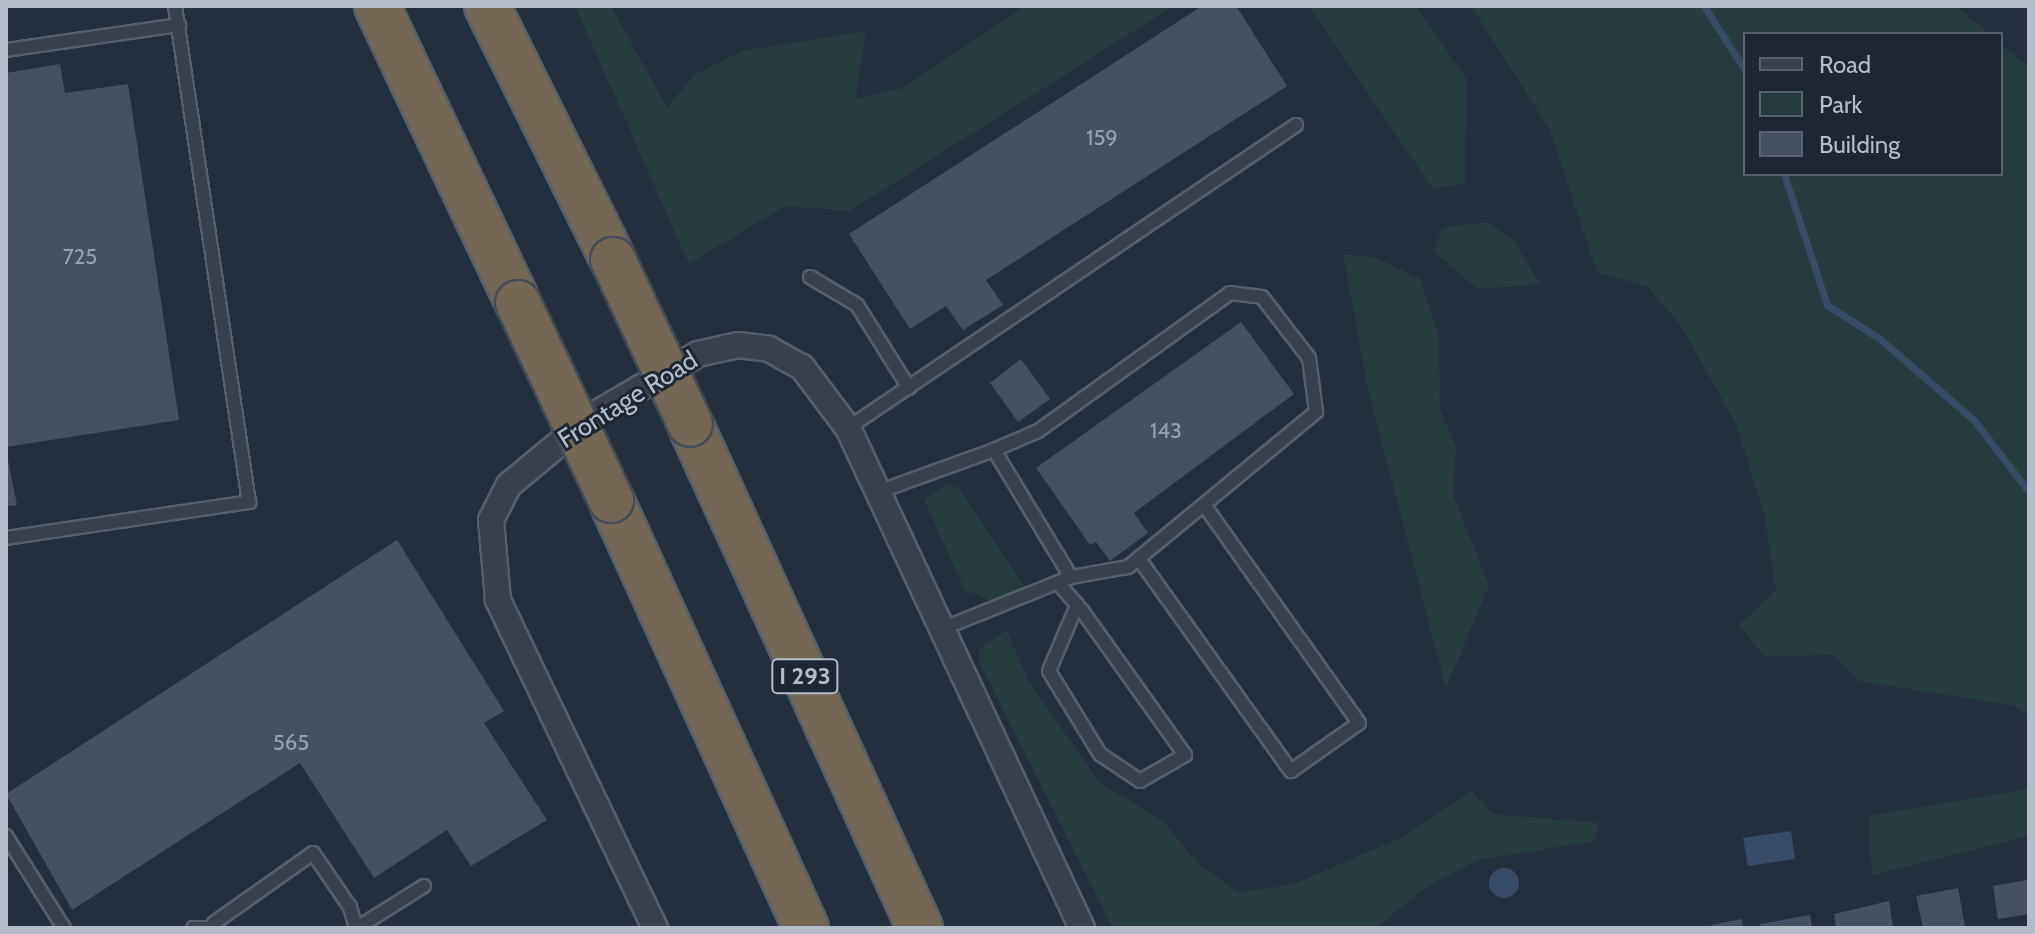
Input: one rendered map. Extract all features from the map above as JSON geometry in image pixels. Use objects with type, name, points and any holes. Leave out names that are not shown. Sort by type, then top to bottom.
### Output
[{"type":"highway","points":[[377,6],[611,500],[806,928]]},
{"type":"highway","name":"I 293","points":[[487,6],[613,260],[920,928]]},
{"type":"highway","points":[[516,6],[579,190]]},
{"type":"street","name":"Frontage Road","points":[[655,928],[498,600],[491,520],[509,485],[541,454],[592,416],[715,349],[755,346],[781,353],[813,379],[848,428],[1082,928]]},
{"type":"lane","points":[[6,538],[249,502],[175,6]]},
{"type":"lane","points":[[6,50],[179,25]]},
{"type":"lane","points":[[848,428],[1296,125]]},
{"type":"lane","points":[[810,277],[857,305],[909,388]]},
{"type":"lane","points":[[878,492],[1038,431],[1230,293],[1262,297],[1309,358],[1316,412],[1207,509],[1139,559],[1071,577],[944,628]]},
{"type":"lane","points":[[994,450],[1071,577]]},
{"type":"lane","points":[[1139,559],[1291,771],[1359,723],[1207,509]]},
{"type":"lane","points":[[1058,583],[1077,605],[1185,755],[1140,781],[1100,754],[1049,671],[1077,605]]},
{"type":"lane","points":[[6,836],[64,928]]},
{"type":"lane","points":[[193,928],[215,925],[313,853],[350,907],[356,928],[424,886]]},
{"type":"green space","points":[[575,6],[611,6],[667,108],[694,75],[741,51],[866,31],[855,99],[903,88],[1026,6],[1173,6],[850,211],[785,206],[689,264]]},
{"type":"green space","points":[[1309,6],[1416,6],[1466,78],[1465,183],[1433,189]]},
{"type":"green space","points":[[1471,6],[1956,6],[1988,32],[1743,32],[1743,176],[2003,176],[2003,46],[2029,67],[2029,717],[2016,706],[1859,681],[1834,655],[1764,656],[1739,625],[1776,591],[1765,516],[1736,424],[1681,326],[1647,286],[1597,273],[1550,130]]},
{"type":"green space","points":[[1486,222],[1513,240],[1540,284],[1478,289],[1434,252],[1442,228]]},
{"type":"green space","points":[[1343,254],[1377,258],[1420,279],[1439,338],[1440,410],[1456,447],[1453,495],[1489,586],[1446,688],[1368,390]]},
{"type":"green space","points":[[947,484],[959,488],[1025,587],[992,601],[965,590],[924,500]]},
{"type":"green space","points":[[1007,630],[1027,679],[1099,782],[1164,822],[1196,861],[1237,892],[1292,885],[1402,837],[1472,791],[1492,814],[1598,823],[1595,841],[1478,860],[1430,885],[1375,928],[1113,928],[979,661],[979,649]]},
{"type":"green space","points":[[2029,789],[2029,836],[1872,875],[1868,816]]},
{"type":"water","points":[[1791,831],[1795,859],[1748,866],[1743,838]]},
{"type":"water","points":[[1504,868],[1515,872],[1519,883],[1515,894],[1504,898],[1493,894],[1489,883],[1493,872]]},
{"type":"building","points":[[1202,6],[1236,6],[1287,86],[986,280],[1003,305],[963,330],[946,306],[910,329],[849,234]]},
{"type":"building","points":[[60,64],[65,93],[128,84],[179,420],[6,447],[6,73]]},
{"type":"building","points":[[1241,322],[1294,394],[1134,513],[1148,533],[1110,561],[1096,542],[1090,545],[1036,468]]},
{"type":"building","points":[[1021,359],[1050,399],[1018,422],[990,383]]},
{"type":"building","points":[[6,450],[17,505],[6,506]]},
{"type":"building","points":[[397,540],[504,711],[484,723],[547,820],[471,866],[447,830],[374,878],[300,763],[72,910],[6,794]]},
{"type":"building","points":[[2027,880],[2029,914],[1998,919],[1993,886]]},
{"type":"building","points":[[1958,888],[1965,927],[1923,928],[1916,896]]},
{"type":"building","points":[[1889,901],[1893,928],[1836,928],[1834,914]]},
{"type":"building","points":[[1810,915],[1812,928],[1761,928],[1760,924]]},
{"type":"building","points":[[1742,919],[1743,928],[1711,928],[1711,925]]},
{"type":"waterway","points":[[1704,6],[1743,67]]},
{"type":"waterway","points":[[1785,176],[1827,305],[1880,339],[1974,420],[2029,492]]}]
